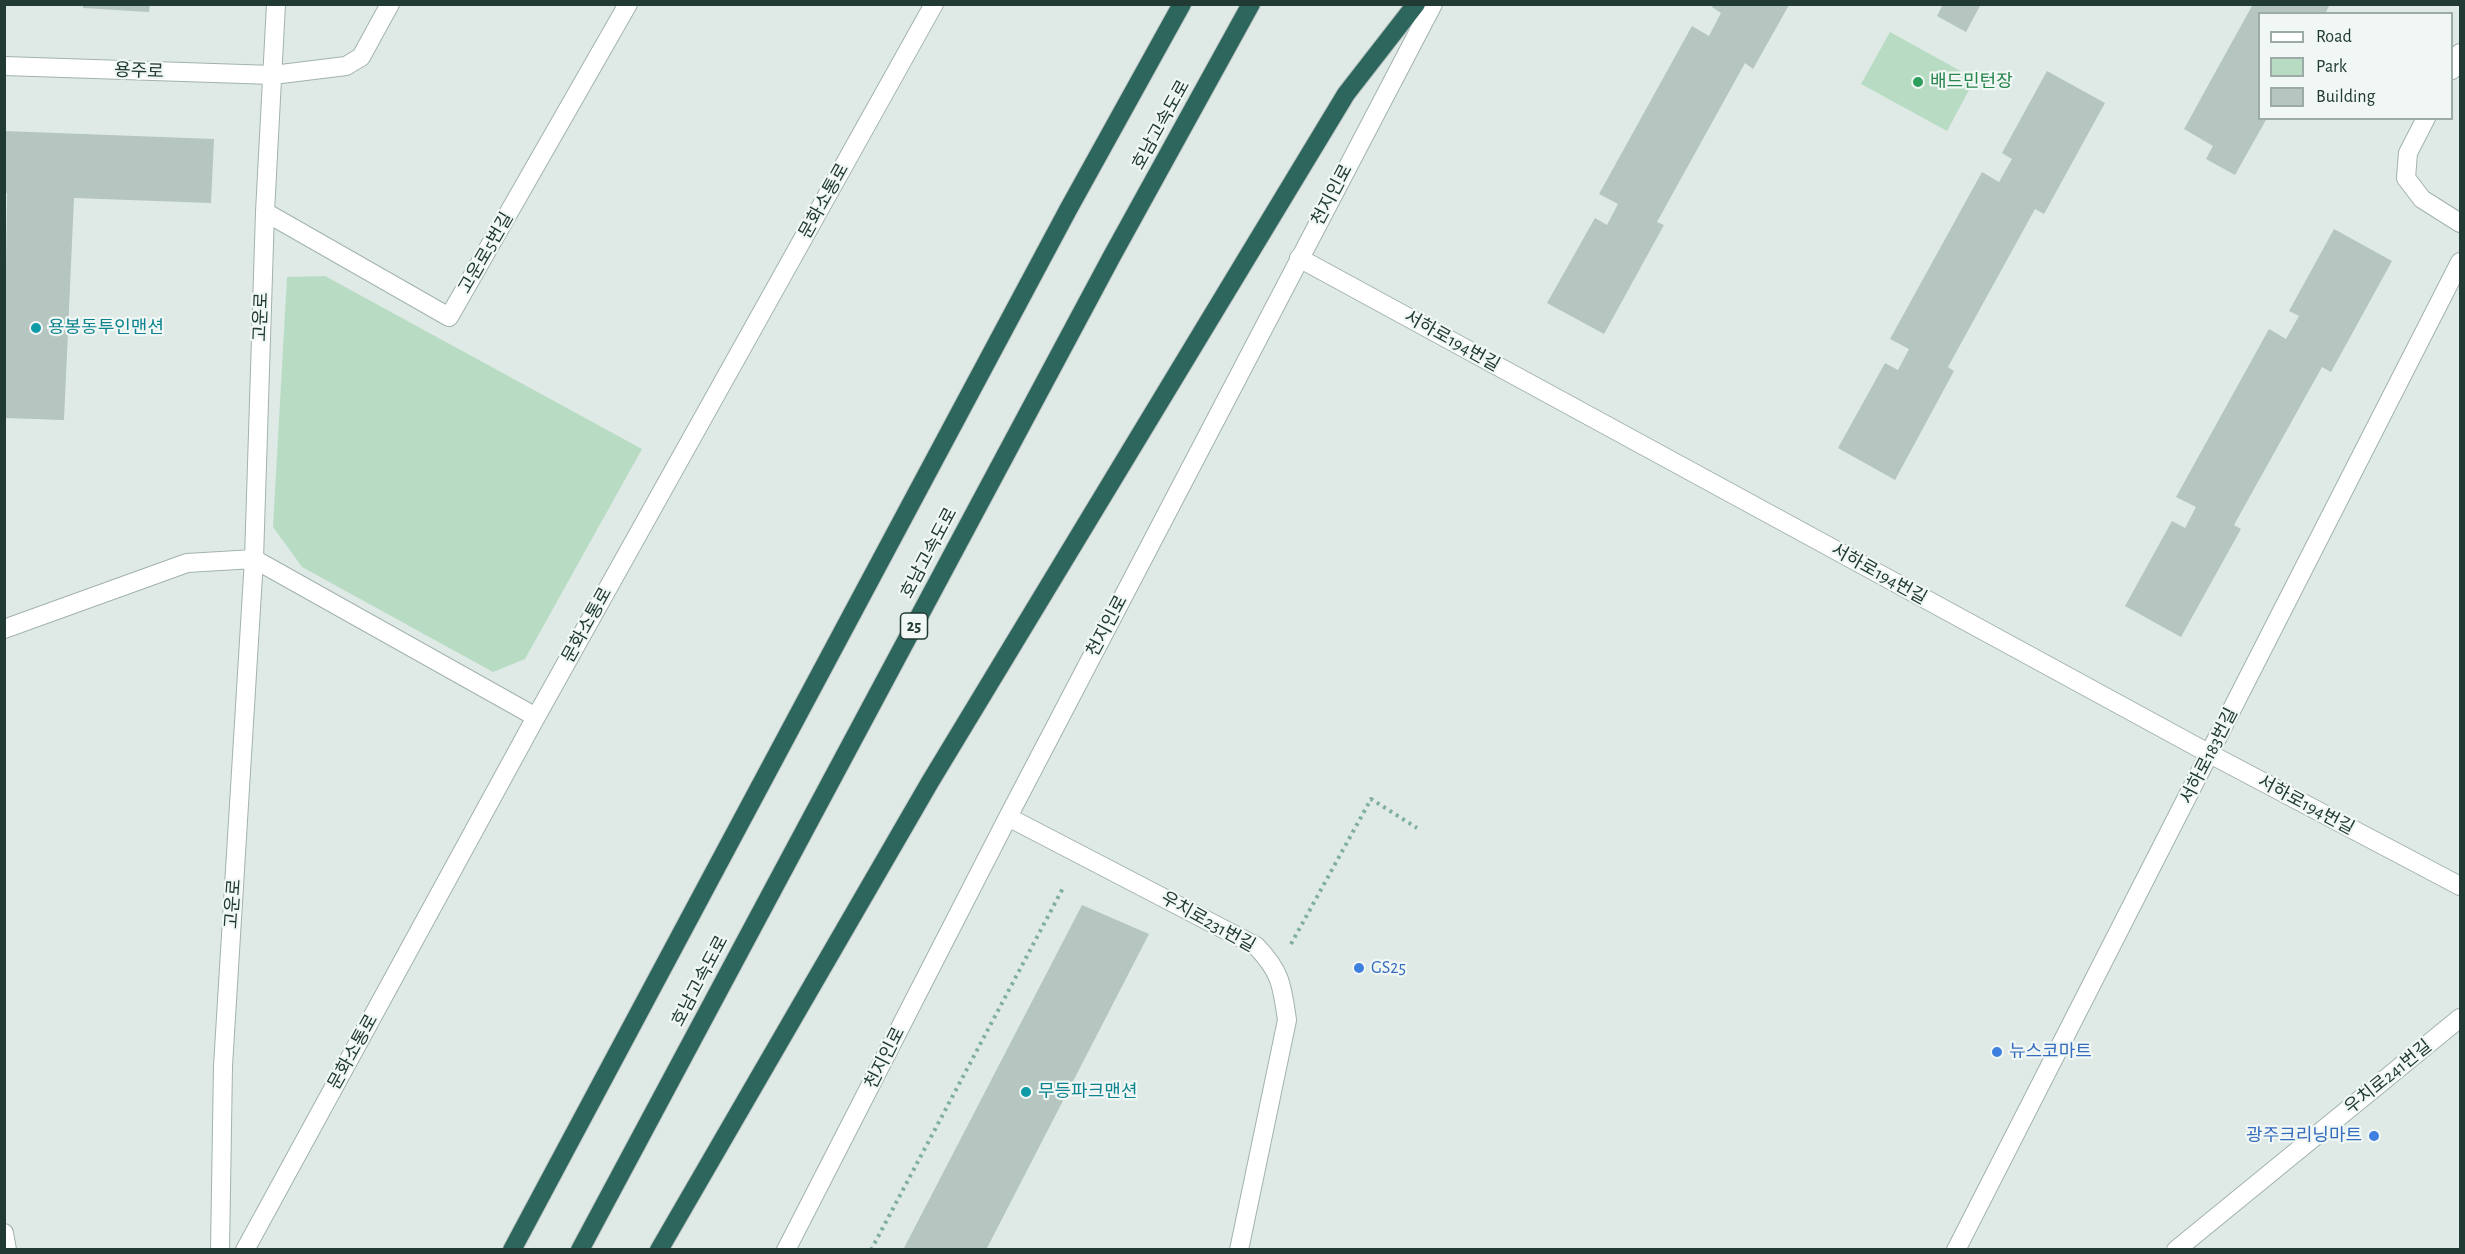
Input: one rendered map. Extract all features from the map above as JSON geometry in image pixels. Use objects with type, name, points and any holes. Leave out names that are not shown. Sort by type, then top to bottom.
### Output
[{"type":"highway","points":[[512,1250],[1064,219],[1182,4]]},
{"type":"highway","name":"호남고속도로","points":[[580,1250],[1106,267],[1251,4]]},
{"type":"highway","points":[[659,1250],[930,782],[1346,94],[1416,4]]},
{"type":"street","name":"고운로","points":[[220,1250],[223,1066],[254,559],[265,212],[276,4]]},
{"type":"street","points":[[273,75],[346,66],[361,57],[390,4]]},
{"type":"street","name":"고운로5번길","points":[[265,212],[449,316],[628,4]]},
{"type":"street","name":"문화소통로","points":[[245,1250],[536,717],[934,4]]},
{"type":"street","name":"천지인로","points":[[786,1250],[1008,817],[1433,4]]},
{"type":"street","name":"용주로","points":[[4,66],[273,75]]},
{"type":"street","points":[[2425,120],[2408,153],[2406,178],[2422,200],[2460,223]]},
{"type":"street","name":"서하로194번길","points":[[1299,258],[2210,754],[2460,886]]},
{"type":"street","name":"서하로183번길","points":[[1956,1250],[2460,261]]},
{"type":"street","points":[[4,629],[187,563],[254,559],[536,717]]},
{"type":"street","name":"우치로231번길","points":[[1008,817],[1256,946],[1270,961],[1282,982],[1287,1020],[1239,1250]]},
{"type":"street","name":"우치로241번길","points":[[2176,1250],[2190,1236],[2460,1018]]},
{"type":"street","points":[[4,1233],[7,1250]]},
{"type":"path","points":[[1276,971],[1371,799],[1418,828]]},
{"type":"path","points":[[871,1250],[1063,888]]},
{"type":"green space","name":"배드민턴장","points":[[1890,32],[1975,79],[1947,131],[1861,84]]},
{"type":"green space","points":[[325,276],[642,449],[525,659],[493,672],[302,567],[273,527],[287,277]]},
{"type":"building","points":[[83,4],[150,4],[149,12],[83,8]]},
{"type":"building","points":[[1943,4],[1981,4],[1966,32],[1937,16]]},
{"type":"building","points":[[2253,4],[2330,4],[2326,12],[2258,12],[2258,120],[2266,120],[2235,175],[2206,159],[2213,146],[2184,129]]},
{"type":"building","points":[[1713,5],[1789,5],[1753,69],[1745,63],[1657,222],[1664,225],[1604,334],[1547,303],[1595,218],[1607,225],[1618,204],[1599,194],[1692,26],[1709,36],[1721,13],[1712,7]]},
{"type":"building","points":[[2047,71],[2105,103],[2044,214],[2035,209],[1948,367],[1954,371],[1895,480],[1838,448],[1885,363],[1898,370],[1909,349],[1890,339],[1982,172],[1999,182],[2012,159],[2002,153]]},
{"type":"building","name":"용봉동투인맨션","points":[[4,131],[214,139],[211,203],[74,198],[64,420],[4,418],[7,193],[4,193]]},
{"type":"building","points":[[2334,229],[2392,261],[2331,372],[2322,367],[2234,525],[2241,529],[2181,637],[2125,606],[2172,521],[2185,528],[2196,507],[2176,497],[2269,329],[2286,339],[2299,316],[2289,311]]},
{"type":"building","name":"무등파크맨션","points":[[1082,905],[1149,934],[986,1250],[903,1250]]},
{"type":"place","name":"배드민턴장","points":[[1918,82]]},
{"type":"place","name":"용봉동투인맨션","points":[[36,328]]},
{"type":"place","name":"GS25","points":[[1359,968]]},
{"type":"place","name":"뉴스코마트","points":[[1997,1052]]},
{"type":"place","name":"무등파크맨션","points":[[1026,1092]]},
{"type":"place","name":"광주크리닝마트","points":[[2374,1136]]}]
